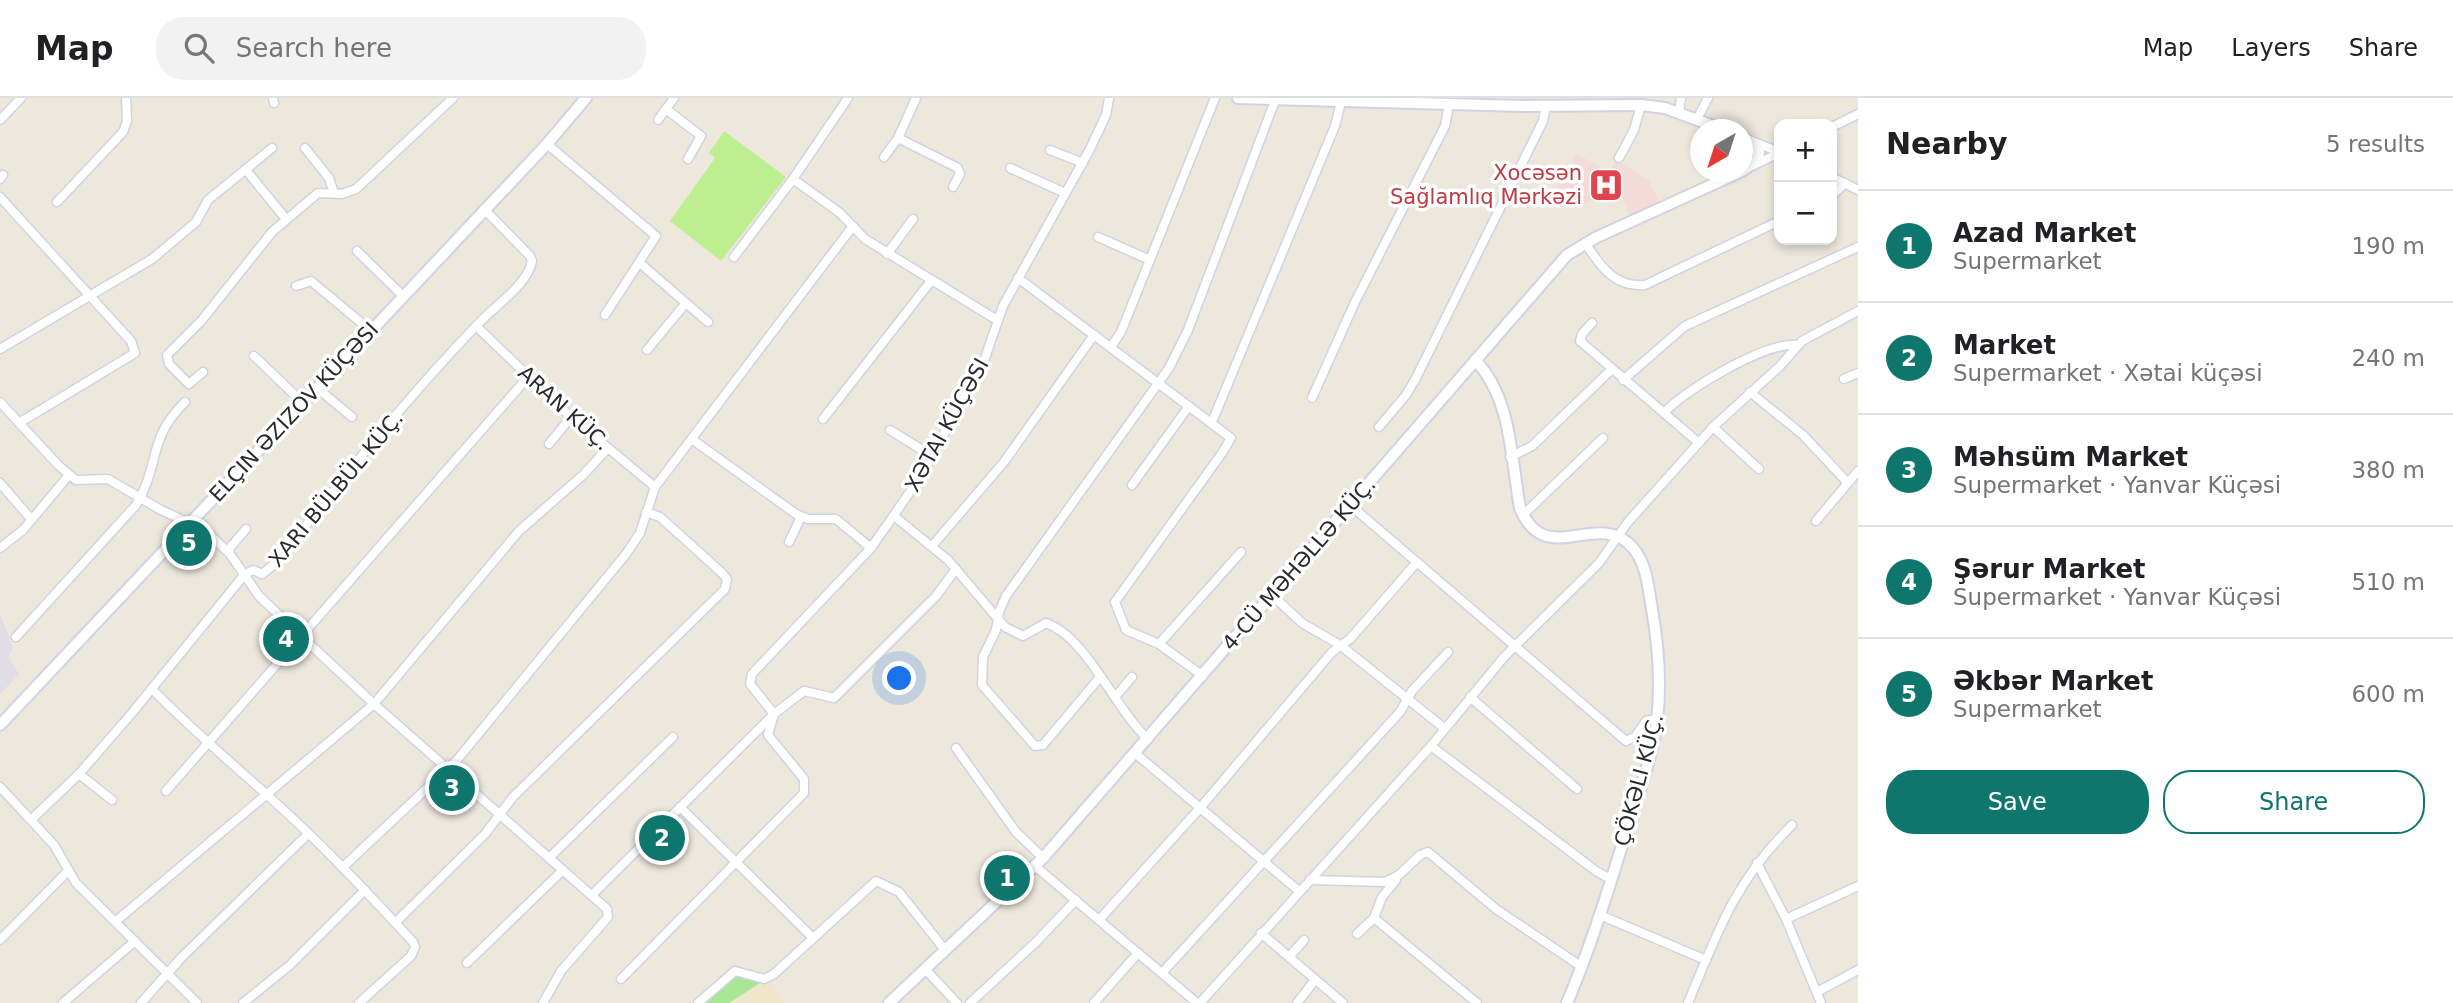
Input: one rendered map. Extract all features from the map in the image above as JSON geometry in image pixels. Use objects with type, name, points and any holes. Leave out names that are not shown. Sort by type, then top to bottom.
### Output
[{"type":"street","points":[[0,120],[21,98]]},
{"type":"street","points":[[57,202],[123,132],[127,121],[126,98]]},
{"type":"street","points":[[203,372],[189,384],[169,364],[167,355],[202,320],[237,272],[309,198],[318,193],[349,194],[453,98]]},
{"type":"street","name":"ELÇIN ƏZIZOV KÜÇƏSI","points":[[0,725],[547,144],[586,98]]},
{"type":"street","points":[[658,120],[674,98]]},
{"type":"street","points":[[734,257],[793,179],[848,98]]},
{"type":"street","points":[[884,157],[898,138],[916,98]]},
{"type":"street","name":"XƏTAI KÜÇƏSI","points":[[774,714],[750,684],[752,674],[872,548],[932,456],[984,361],[997,320],[1018,278],[1083,163],[1106,115],[1109,98]]},
{"type":"street","points":[[1111,347],[1121,332],[1215,98]]},
{"type":"street","points":[[1238,98],[1342,102],[1437,101],[1449,105],[1470,102],[1524,102],[1546,106],[1641,105],[1698,119],[1708,98]]},
{"type":"street","points":[[1679,113],[1681,98]]},
{"type":"street","points":[[1100,677],[1043,745],[1034,746],[982,684],[981,663],[1006,596],[1158,383],[1188,330],[1276,99]]},
{"type":"street","points":[[1212,422],[1330,139],[1342,102]]},
{"type":"street","points":[[1311,398],[1355,302],[1445,126],[1449,105]]},
{"type":"street","points":[[1619,158],[1634,130],[1641,105]]},
{"type":"street","points":[[1379,426],[1406,395],[1422,366],[1543,121],[1546,106]]},
{"type":"street","points":[[666,109],[701,136],[688,159]]},
{"type":"street","points":[[1837,124],[1858,114]]},
{"type":"street","points":[[898,138],[958,168],[960,174],[953,187]]},
{"type":"street","points":[[1753,142],[1774,150]]},
{"type":"street","points":[[547,144],[654,232],[654,242],[605,315]]},
{"type":"street","points":[[1753,146],[1759,152],[1753,163]]},
{"type":"street","points":[[0,349],[91,297],[172,244],[196,222],[208,200],[272,148]]},
{"type":"street","points":[[305,148],[329,178],[334,193]]},
{"type":"street","points":[[1050,150],[1083,163]]},
{"type":"street","points":[[1753,165],[1774,154]]},
{"type":"street","points":[[1010,169],[1065,193]]},
{"type":"street","points":[[246,170],[286,219]]},
{"type":"street","points":[[793,179],[887,254],[997,320]]},
{"type":"street","points":[[1837,179],[1858,190]]},
{"type":"street","name":"4-CÜ MƏHƏLLƏ KÜÇ.","points":[[889,1003],[1039,862],[1136,754],[1557,265],[1585,243],[1717,182]]},
{"type":"street","points":[[1837,191],[1845,183]]},
{"type":"street","points":[[0,197],[131,341],[135,353],[19,424]]},
{"type":"street","points":[[32,819],[79,774],[245,574],[253,570],[262,573],[275,563],[361,457],[476,327],[527,274],[532,261],[484,209]]},
{"type":"street","points":[[887,254],[913,219]]},
{"type":"street","points":[[1585,243],[1609,276],[1628,284],[1645,285],[1774,223]]},
{"type":"street","points":[[343,867],[449,769],[626,554],[640,533],[655,487],[853,226]]},
{"type":"street","points":[[1098,237],[1150,260]]},
{"type":"street","points":[[1623,380],[1685,326],[1858,247]]},
{"type":"street","points":[[357,251],[402,295]]},
{"type":"street","points":[[640,264],[708,322]]},
{"type":"street","points":[[1018,278],[1228,433],[1230,441],[1115,602],[1126,630],[1159,644],[1203,676]]},
{"type":"street","points":[[296,286],[311,281],[370,330]]},
{"type":"street","points":[[822,419],[931,281]]},
{"type":"street","points":[[647,350],[686,303]]},
{"type":"street","points":[[1664,413],[1710,381],[1770,348],[1797,345],[1858,311]]},
{"type":"street","points":[[1592,323],[1582,334],[1580,341],[1699,443]]},
{"type":"street","name":"ARAN KÜÇ.","points":[[476,327],[571,417],[655,487]]},
{"type":"street","points":[[932,546],[1004,462],[1094,335]]},
{"type":"street","points":[[956,748],[1039,862],[1076,900],[1199,1003],[1431,746],[1516,646],[1592,572],[1699,443],[1784,362],[1797,345]]},
{"type":"street","points":[[254,356],[303,403]]},
{"type":"street","points":[[1475,360],[1490,379],[1500,402],[1523,515],[1535,532],[1550,538],[1604,532],[1619,537]]},
{"type":"street","points":[[1510,457],[1532,446],[1611,370]]},
{"type":"street","points":[[1844,379],[1858,373]]},
{"type":"street","points":[[166,791],[528,377]]},
{"type":"street","points":[[317,388],[352,417]]},
{"type":"street","points":[[1750,392],[1803,435],[1847,482]]},
{"type":"street","points":[[0,402],[4,412],[69,475],[82,481],[103,477],[140,498],[193,522],[228,550],[259,596],[302,637],[607,909],[608,917],[561,971],[543,1003]]},
{"type":"street","points":[[16,637],[130,513],[140,498],[162,428],[185,402]]},
{"type":"street","points":[[1132,485],[1189,406]]},
{"type":"street","points":[[549,444],[571,417]]},
{"type":"street","points":[[1713,428],[1759,469]]},
{"type":"street","points":[[890,430],[932,456]]},
{"type":"street","points":[[1523,515],[1603,438]]},
{"type":"street","points":[[693,440],[801,517],[836,519],[872,548]]},
{"type":"street","points":[[115,922],[374,704],[519,531],[583,475],[608,448]]},
{"type":"street","points":[[1816,521],[1858,471]]},
{"type":"street","points":[[0,548],[31,519],[69,475]]},
{"type":"street","points":[[0,483],[31,519]]},
{"type":"street","points":[[1350,505],[1626,741],[1635,737],[1646,721],[1657,719]]},
{"type":"street","points":[[395,923],[485,834],[513,797],[727,584],[722,573],[660,517],[646,512]]},
{"type":"street","points":[[894,516],[956,569],[1009,630],[1023,636],[1040,624],[1051,625],[1073,644],[1148,739]]},
{"type":"street","points":[[789,542],[801,517]]},
{"type":"street","points":[[228,550],[246,529]]},
{"type":"street","name":"ÇÖKƏLI KÜÇ.","points":[[1567,1003],[1612,880],[1649,759],[1657,719],[1659,660],[1647,581],[1639,555],[1619,537]]},
{"type":"street","points":[[1159,644],[1241,552]]},
{"type":"street","points":[[1099,920],[1200,808],[1340,645],[1364,623],[1417,562]]},
{"type":"street","points":[[592,895],[774,714],[804,691],[834,698],[936,596],[956,569]]},
{"type":"street","points":[[1272,595],[1302,623],[1340,645],[1444,728]]},
{"type":"street","points":[[1162,973],[1400,712],[1448,652]]},
{"type":"street","points":[[1115,696],[1132,677]]},
{"type":"street","points":[[152,689],[208,746],[266,794],[343,867],[413,942],[414,952],[362,1002]]},
{"type":"street","points":[[1470,697],[1577,789]]},
{"type":"street","points":[[621,979],[735,860],[804,793],[804,779],[768,735],[774,714]]},
{"type":"street","points":[[549,858],[673,737]]},
{"type":"street","points":[[1431,746],[1596,871],[1612,880]]},
{"type":"street","points":[[1136,754],[1299,891]]},
{"type":"street","points":[[79,774],[112,800]]},
{"type":"street","points":[[0,787],[54,845],[68,871],[197,1003]]},
{"type":"street","points":[[680,807],[812,937]]},
{"type":"street","points":[[1688,1003],[1735,894],[1792,825]]},
{"type":"street","points":[[141,1003],[168,972],[308,834]]},
{"type":"street","points":[[1357,934],[1374,918],[1379,903],[1399,876],[1420,855],[1428,852],[1496,909],[1581,967]]},
{"type":"street","points":[[1758,863],[1786,919],[1821,1003]]},
{"type":"street","points":[[467,963],[563,870]]},
{"type":"street","points":[[0,940],[68,871]]},
{"type":"street","points":[[1310,880],[1369,883],[1385,882],[1399,876]]},
{"type":"street","points":[[698,1003],[735,971],[765,979],[774,975],[812,937],[876,881],[899,892],[945,950]]},
{"type":"street","points":[[1369,883],[1379,903]]},
{"type":"street","points":[[1786,919],[1858,886]]},
{"type":"street","points":[[243,1003],[290,965],[365,890]]},
{"type":"street","points":[[970,1003],[1036,942],[1076,900]]},
{"type":"street","points":[[1600,915],[1706,960]]},
{"type":"street","points":[[1374,918],[1477,1003]]},
{"type":"street","points":[[1261,933],[1343,1003]]},
{"type":"street","points":[[1289,957],[1304,940]]},
{"type":"street","points":[[63,1003],[135,941]]},
{"type":"street","points":[[1094,1003],[1138,953]]},
{"type":"street","points":[[925,969],[957,1003]]},
{"type":"street","points":[[1817,992],[1858,970]]},
{"type":"street","points":[[1297,1003],[1315,980]]},
{"type":"shaded area","name":"Xocəsən Sağlamlıq Mərkəzi","points":[[1577,154],[1609,172],[1616,160],[1649,181],[1660,203],[1630,216],[1620,193],[1614,190],[1578,206],[1558,188]]},
{"type":"shaded area","points":[[0,613],[13,648],[8,657],[19,674],[0,694]]},
{"type":"shaded area","points":[[736,974],[769,983],[785,1003],[706,1003]]},
{"type":"green space","points":[[724,131],[786,177],[721,261],[670,221],[715,158],[709,153]]},
{"type":"green space","points":[[736,974],[760,983],[729,1003],[706,1003]]},
{"type":"place","name":"Xocəsən Sağlamlıq Mərkəzi","points":[[1606,185]]},
{"type":"place","name":"Əkbər Market","points":[[189,543]]},
{"type":"place","name":"Şərur Market","points":[[286,639]]},
{"type":"place","name":"Məhsüm Market","points":[[452,788]]},
{"type":"place","name":"Market","points":[[662,838]]},
{"type":"place","name":"Azad Market","points":[[1007,878]]}]
